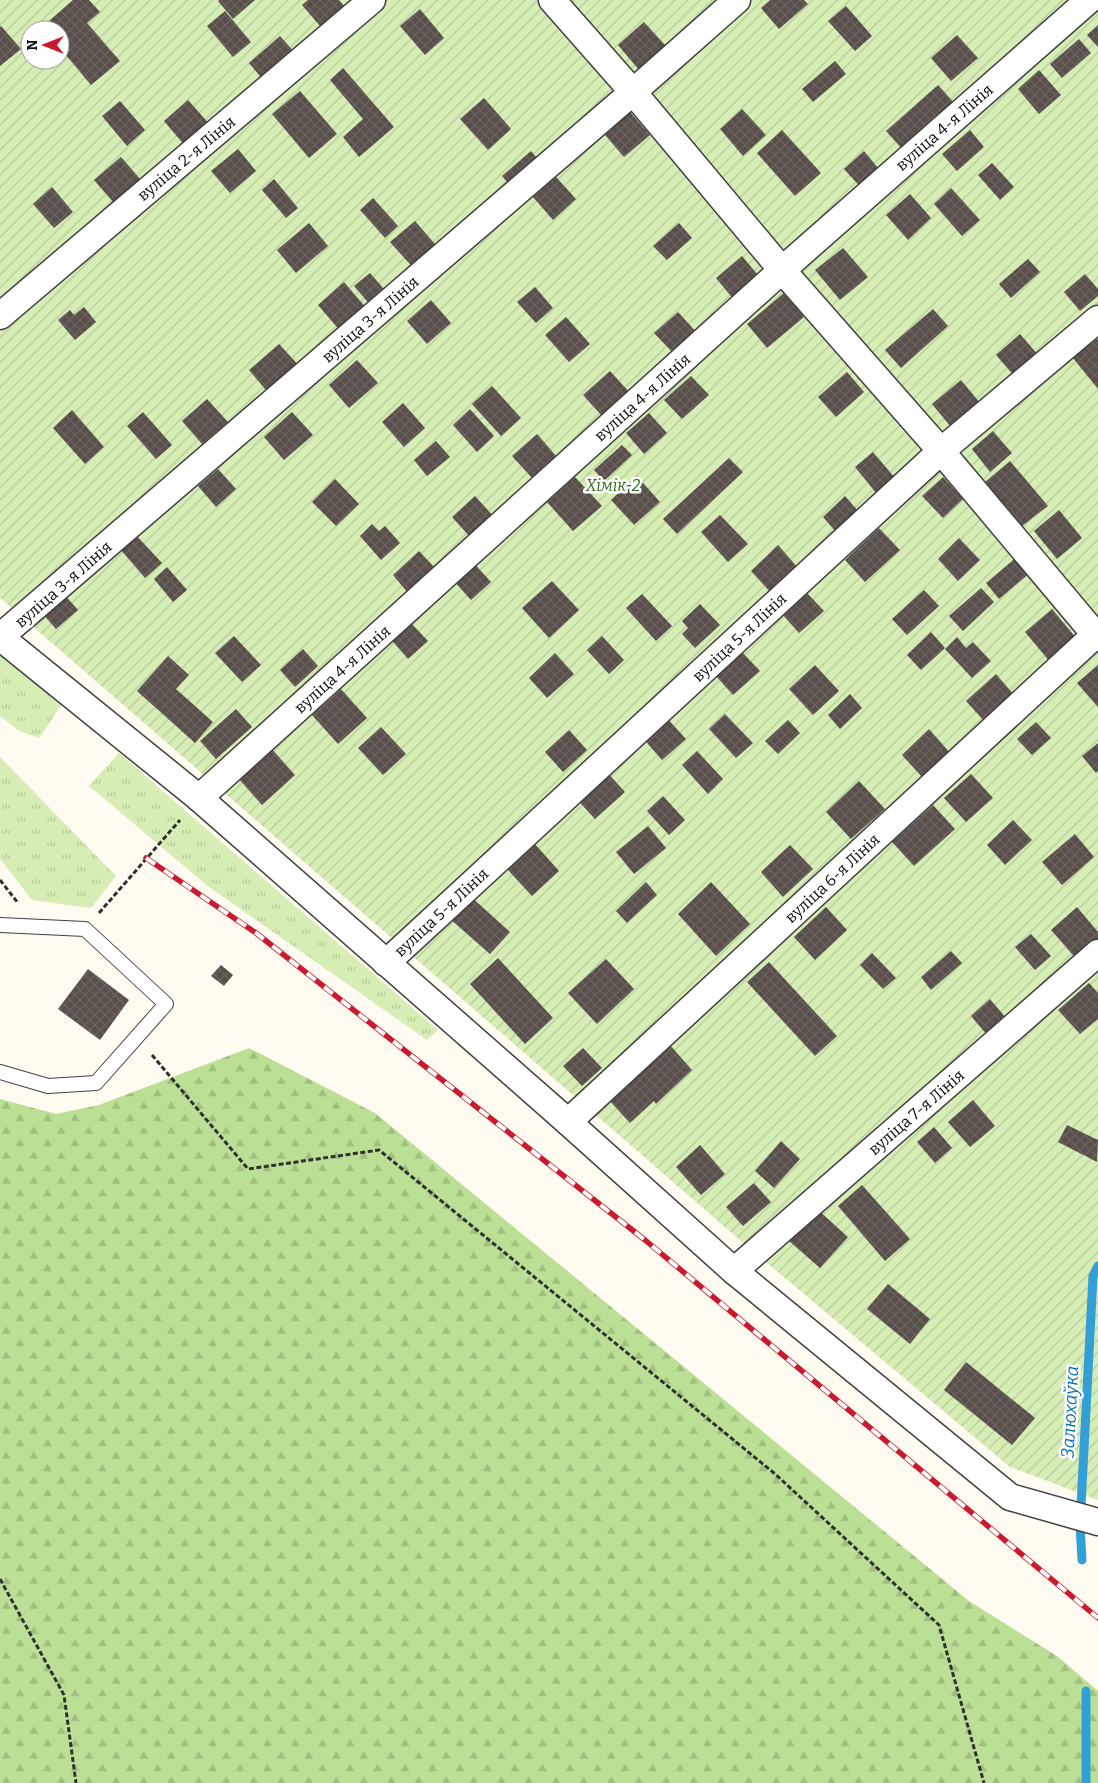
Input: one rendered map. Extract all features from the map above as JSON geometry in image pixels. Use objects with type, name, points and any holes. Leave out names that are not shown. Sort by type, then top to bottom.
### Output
[{"type":"street","name":"вуліца 2-я Лінія","points":[[0,316],[372,0]]},
{"type":"street","points":[[552,0],[633,92],[782,270],[941,451],[1097,636]]},
{"type":"street","name":"вуліца 3-я Лінія","points":[[0,637],[633,92],[737,0]]},
{"type":"street","name":"вуліца 4-я Лінія","points":[[199,798],[782,270],[1089,0]]},
{"type":"street","name":"вуліца 5-я Лінія","points":[[386,963],[941,451],[1096,325]]},
{"type":"street","name":"вуліца 6-я Лінія","points":[[568,1122],[1097,636]]},
{"type":"street","points":[[0,637],[199,798],[568,1122],[734,1271],[1010,1496],[1098,1522]]},
{"type":"street","name":"вуліца 7-я Лінія","points":[[734,1271],[1098,953]]},
{"type":"lane","points":[[0,924],[85,929],[166,1004],[96,1083],[48,1086],[0,1072]]},
{"type":"path","points":[[85,929],[199,798]]},
{"type":"path","points":[[137,1037],[248,1169],[379,1150],[774,1473],[939,1625],[984,1783]]},
{"type":"path","points":[[0,1579],[64,1695],[76,1783]]},
{"type":"green space","name":"Хімік-2","points":[[0,0],[1098,0],[1098,1500],[1010,1467],[741,1241],[0,598]]},
{"type":"green space","points":[[0,652],[63,703],[39,738],[19,731],[0,716]]},
{"type":"green space","points":[[119,753],[438,1030],[427,1040],[209,887],[89,786]]},
{"type":"green space","points":[[0,757],[116,876],[91,908],[32,900],[0,859]]},
{"type":"green space","points":[[249,1048],[375,1113],[969,1601],[1057,1656],[1098,1691],[1098,1783],[0,1783],[0,1099],[56,1114],[99,1105]]},
{"type":"building","points":[[73,0],[89,0],[100,12],[87,23],[120,61],[91,85],[70,60],[70,20],[50,20]]},
{"type":"building","points":[[219,0],[255,0],[233,19]]},
{"type":"building","points":[[308,0],[339,0],[344,6],[320,26],[302,5]]},
{"type":"building","points":[[770,0],[804,0],[808,4],[779,29],[761,8]]},
{"type":"building","points":[[846,6],[872,36],[855,51],[828,21]]},
{"type":"building","points":[[420,9],[444,38],[425,55],[400,26]]},
{"type":"building","points":[[225,11],[251,42],[233,57],[207,26]]},
{"type":"building","points":[[644,22],[666,46],[639,70],[618,45]]},
{"type":"building","points":[[1098,25],[1098,47],[1087,35]]},
{"type":"building","points":[[0,27],[20,50],[0,66]]},
{"type":"building","points":[[957,35],[978,58],[951,81],[931,58]]},
{"type":"building","points":[[280,36],[295,53],[264,81],[249,63]]},
{"type":"building","points":[[1079,39],[1091,53],[1062,78],[1050,64]]},
{"type":"building","points":[[835,61],[846,74],[813,102],[802,89]]},
{"type":"building","points":[[343,68],[394,127],[359,157],[343,137],[363,119],[330,80]]},
{"type":"building","points":[[1039,70],[1061,95],[1039,114],[1018,89]]},
{"type":"building","points":[[938,85],[956,105],[904,151],[886,131]]},
{"type":"building","points":[[300,91],[337,134],[309,158],[272,114]]},
{"type":"building","points":[[484,98],[511,129],[488,150],[460,119]]},
{"type":"building","points":[[188,100],[211,126],[186,147],[164,121]]},
{"type":"building","points":[[120,101],[145,130],[127,146],[102,116]]},
{"type":"building","points":[[742,109],[766,135],[743,156],[720,129]]},
{"type":"building","points":[[630,112],[650,135],[624,157],[605,135]]},
{"type":"building","points":[[782,130],[821,173],[795,196],[757,153]]},
{"type":"building","points":[[970,130],[984,147],[957,171],[942,154]]},
{"type":"building","points":[[238,149],[256,171],[230,193],[211,171]]},
{"type":"building","points":[[531,151],[543,165],[514,190],[502,176]]},
{"type":"building","points":[[864,151],[884,175],[865,192],[844,169]]},
{"type":"building","points":[[121,157],[147,187],[120,210],[94,180]]},
{"type":"building","points":[[992,163],[1014,187],[1000,200],[978,175]]},
{"type":"building","points":[[556,177],[576,199],[553,220],[533,197]]},
{"type":"building","points":[[274,179],[298,208],[286,218],[262,190]]},
{"type":"building","points":[[52,187],[73,212],[54,228],[33,204]]},
{"type":"building","points":[[951,188],[980,220],[962,236],[934,204]]},
{"type":"building","points":[[910,194],[931,218],[908,240],[886,215]]},
{"type":"building","points":[[373,198],[398,226],[385,238],[360,210]]},
{"type":"building","points":[[415,221],[441,251],[417,272],[390,242]]},
{"type":"building","points":[[309,223],[328,246],[296,273],[277,250]]},
{"type":"building","points":[[679,223],[692,238],[667,260],[653,246]]},
{"type":"building","points":[[843,248],[868,277],[840,300],[815,270]]},
{"type":"building","points":[[742,256],[762,280],[735,301],[716,278]]},
{"type":"building","points":[[1028,259],[1040,272],[1011,298],[999,284]]},
{"type":"building","points":[[370,273],[389,295],[373,308],[354,286]]},
{"type":"building","points":[[1085,274],[1098,289],[1098,296],[1080,311],[1064,292]]},
{"type":"building","points":[[344,282],[367,309],[341,332],[318,305]]},
{"type":"building","points":[[535,287],[553,308],[536,323],[517,302]]},
{"type":"building","points":[[784,293],[804,317],[767,348],[747,324]]},
{"type":"building","points":[[431,300],[451,323],[427,344],[407,321]]},
{"type":"building","points":[[84,307],[96,322],[75,340],[58,320],[70,310],[74,315]]},
{"type":"building","points":[[933,309],[948,326],[901,368],[885,350]]},
{"type":"building","points":[[678,312],[698,334],[675,355],[654,333]]},
{"type":"building","points":[[566,317],[590,344],[569,362],[545,335]]},
{"type":"building","points":[[1020,334],[1039,356],[1015,377],[996,355]]},
{"type":"building","points":[[1098,340],[1098,389],[1073,358]]},
{"type":"building","points":[[279,344],[302,369],[271,396],[249,370]]},
{"type":"building","points":[[357,360],[378,383],[349,408],[329,385]]},
{"type":"building","points":[[610,371],[630,393],[603,417],[583,395]]},
{"type":"building","points":[[847,372],[864,392],[836,417],[818,397]]},
{"type":"building","points":[[691,376],[709,395],[682,419],[664,400]]},
{"type":"building","points":[[961,380],[980,403],[951,427],[932,404]]},
{"type":"building","points":[[492,386],[521,418],[501,436],[472,404]]},
{"type":"building","points":[[207,399],[228,422],[202,444],[182,421]]},
{"type":"building","points":[[403,403],[425,428],[404,447],[382,422]]},
{"type":"building","points":[[470,409],[494,436],[477,452],[453,425]]},
{"type":"building","points":[[72,410],[104,447],[85,464],[53,428]]},
{"type":"building","points":[[143,412],[172,445],[156,459],[127,426]]},
{"type":"building","points":[[292,412],[313,435],[284,460],[264,437]]},
{"type":"building","points":[[649,413],[667,433],[644,454],[626,433]]},
{"type":"building","points":[[993,431],[1012,453],[990,472],[972,449]]},
{"type":"building","points":[[537,434],[557,457],[533,479],[512,456]]},
{"type":"building","points":[[436,441],[450,457],[427,476],[414,460]]},
{"type":"building","points":[[622,445],[632,455],[604,481],[594,470]]},
{"type":"building","points":[[873,452],[895,478],[877,494],[855,467]]},
{"type":"building","points":[[729,458],[743,472],[677,534],[663,519]]},
{"type":"building","points":[[1010,461],[1048,506],[1022,526],[985,482]]},
{"type":"building","points":[[218,469],[236,489],[216,507],[198,486]]},
{"type":"building","points":[[637,476],[660,502],[634,525],[611,500]]},
{"type":"building","points":[[575,477],[602,506],[573,531],[547,502]]},
{"type":"building","points":[[943,477],[963,499],[943,518],[922,496]]},
{"type":"building","points":[[335,479],[359,504],[336,526],[312,502]]},
{"type":"building","points":[[475,496],[494,517],[471,538],[452,517]]},
{"type":"building","points":[[845,496],[859,512],[837,533],[823,517]]},
{"type":"building","points":[[1059,510],[1082,538],[1057,559],[1034,531]]},
{"type":"building","points":[[720,515],[748,544],[728,562],[701,532]]},
{"type":"building","points":[[372,524],[379,531],[385,526],[400,543],[381,560],[360,536]]},
{"type":"building","points":[[879,528],[900,550],[865,582],[845,560]]},
{"type":"building","points":[[136,535],[162,563],[145,578],[120,549]]},
{"type":"building","points":[[959,538],[980,560],[958,581],[938,559]]},
{"type":"building","points":[[778,545],[799,569],[772,594],[751,571]]},
{"type":"building","points":[[419,551],[435,568],[408,593],[393,575]]},
{"type":"building","points":[[1018,556],[1031,572],[999,599],[986,583]]},
{"type":"building","points":[[473,562],[491,582],[471,600],[453,580]]},
{"type":"building","points":[[167,567],[187,590],[173,602],[154,579]]},
{"type":"building","points":[[552,581],[579,610],[549,638],[522,608]]},
{"type":"building","points":[[981,588],[994,602],[963,631],[949,616]]},
{"type":"building","points":[[924,590],[939,606],[907,635],[892,619]]},
{"type":"building","points":[[63,593],[78,610],[56,629],[41,612]]},
{"type":"building","points":[[807,593],[824,611],[799,633],[783,615]]},
{"type":"building","points":[[642,594],[672,626],[656,641],[626,608]]},
{"type":"building","points":[[700,604],[720,625],[695,648],[682,634],[688,628],[682,621]]},
{"type":"building","points":[[1052,609],[1077,639],[1050,662],[1025,632]]},
{"type":"building","points":[[408,620],[428,641],[408,659],[389,637]]},
{"type":"building","points":[[931,632],[945,648],[921,670],[907,655]]},
{"type":"building","points":[[234,636],[261,665],[242,682],[215,653]]},
{"type":"building","points":[[602,636],[624,660],[609,674],[587,650]]},
{"type":"building","points":[[957,637],[966,648],[973,642],[991,661],[972,678],[945,649]]},
{"type":"building","points":[[303,649],[318,666],[295,687],[280,670]]},
{"type":"building","points":[[741,651],[760,671],[733,695],[715,675]]},
{"type":"building","points":[[555,653],[574,674],[547,698],[529,678]]},
{"type":"building","points":[[168,656],[189,675],[176,689],[213,722],[195,743],[137,691]]},
{"type":"building","points":[[815,665],[839,691],[813,715],[789,689]]},
{"type":"building","points":[[1098,665],[1098,707],[1077,683]]},
{"type":"building","points":[[996,674],[1015,696],[986,723],[966,701]]},
{"type":"building","points":[[341,689],[367,718],[338,744],[312,715]]},
{"type":"building","points":[[850,694],[862,708],[840,729],[828,715]]},
{"type":"building","points":[[236,709],[252,727],[216,759],[200,741]]},
{"type":"building","points":[[725,714],[753,743],[736,758],[709,729]]},
{"type":"building","points":[[664,715],[686,739],[662,760],[641,736]]},
{"type":"building","points":[[788,720],[800,733],[778,754],[765,741]]},
{"type":"building","points":[[1036,722],[1051,738],[1032,755],[1017,739]]},
{"type":"building","points":[[381,727],[406,754],[383,775],[358,748]]},
{"type":"building","points":[[929,729],[950,753],[923,778],[902,755]]},
{"type":"building","points":[[569,730],[587,750],[563,772],[545,752]]},
{"type":"building","points":[[1098,743],[1098,771],[1096,773],[1082,756]]},
{"type":"building","points":[[270,747],[295,775],[262,805],[237,777]]},
{"type":"building","points":[[697,751],[723,779],[708,794],[682,765]]},
{"type":"building","points":[[604,769],[625,792],[595,819],[574,796]]},
{"type":"building","points":[[971,774],[993,798],[966,822],[944,798]]},
{"type":"building","points":[[859,781],[885,809],[851,839],[826,812]]},
{"type":"building","points":[[663,796],[685,820],[669,835],[647,811]]},
{"type":"building","points":[[933,805],[955,829],[914,866],[892,842]]},
{"type":"building","points":[[1013,820],[1032,840],[1005,865],[987,845]]},
{"type":"building","points":[[648,826],[666,848],[634,874],[616,852]]},
{"type":"building","points":[[1075,834],[1094,857],[1062,885],[1042,862]]},
{"type":"building","points":[[535,844],[559,871],[532,896],[507,869]]},
{"type":"building","points":[[790,845],[813,869],[783,897],[761,872]]},
{"type":"building","points":[[646,882],[657,895],[627,923],[616,911]]},
{"type":"building","points":[[711,882],[750,924],[716,956],[678,914]]},
{"type":"building","points":[[469,895],[510,932],[490,954],[449,918]]},
{"type":"building","points":[[826,907],[847,930],[815,960],[794,937]]},
{"type":"building","points":[[1077,907],[1098,932],[1098,945],[1079,962],[1051,930]]},
{"type":"building","points":[[1031,934],[1051,956],[1035,970],[1015,947]]},
{"type":"building","points":[[951,951],[962,963],[931,990],[921,977]]},
{"type":"building","points":[[872,953],[896,978],[883,989],[860,965]]},
{"type":"building","points":[[498,958],[553,1018],[525,1044],[470,984]]},
{"type":"building","points":[[606,959],[634,989],[597,1024],[568,993]]},
{"type":"building","points":[[769,962],[837,1036],[815,1056],[747,982]]},
{"type":"building","points":[[221,965],[233,975],[224,986],[211,976]]},
{"type":"building","points":[[88,969],[129,1000],[100,1040],[58,1009]]},
{"type":"building","points":[[1089,983],[1098,993],[1098,1019],[1080,1034],[1058,1010]]},
{"type":"building","points":[[990,999],[1007,1019],[988,1036],[971,1016]]},
{"type":"building","points":[[669,1044],[692,1070],[656,1104],[654,1101],[630,1123],[608,1099]]},
{"type":"building","points":[[583,1048],[602,1068],[582,1086],[563,1066]]},
{"type":"building","points":[[973,1100],[995,1126],[970,1147],[948,1122]]},
{"type":"building","points":[[1067,1125],[1098,1140],[1097,1162],[1058,1142]]},
{"type":"building","points":[[934,1127],[952,1148],[935,1163],[917,1142]]},
{"type":"building","points":[[781,1141],[800,1159],[774,1188],[755,1171]]},
{"type":"building","points":[[700,1145],[725,1174],[701,1195],[676,1167]]},
{"type":"building","points":[[754,1183],[771,1202],[743,1226],[726,1207]]},
{"type":"building","points":[[862,1185],[910,1239],[885,1261],[838,1206]]},
{"type":"building","points":[[817,1209],[848,1237],[820,1268],[789,1241]]},
{"type":"building","points":[[888,1284],[930,1319],[910,1344],[867,1309]]},
{"type":"building","points":[[966,1362],[1035,1418],[1012,1445],[944,1390]]},
{"type":"waterway","name":"Залюхаўка","points":[[1082,1560],[1080,1525],[1093,1276],[1098,1266]]},
{"type":"waterway","name":"Залюхаўка","points":[[1086,1691],[1086,1783]]},
{"type":"railway","points":[[146,858],[256,933],[645,1240],[1098,1618]]}]
